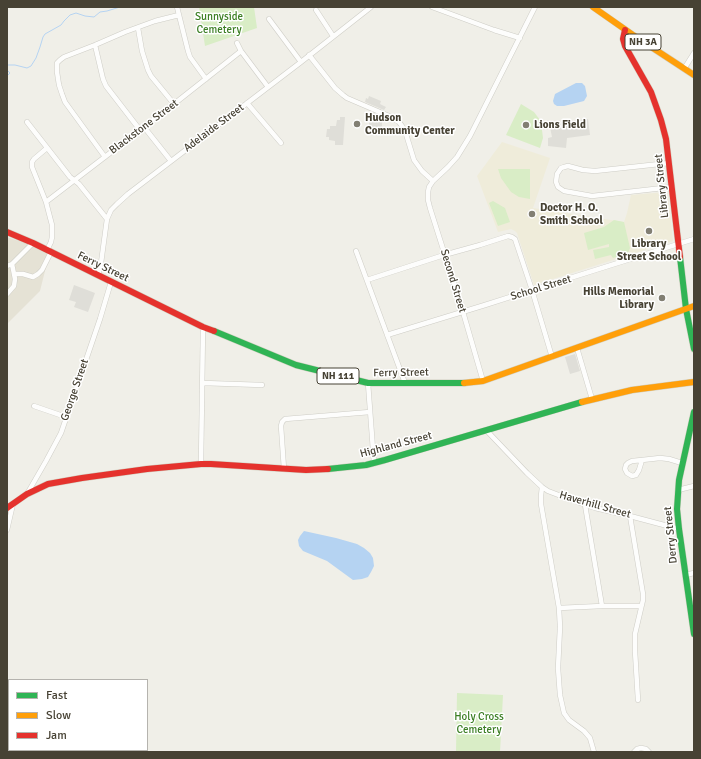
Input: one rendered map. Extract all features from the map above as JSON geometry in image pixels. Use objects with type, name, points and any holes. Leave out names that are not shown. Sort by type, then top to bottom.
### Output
[{"type":"main road","name":"NH 3A","points":[[593,7],[625,30],[694,75]]},
{"type":"main road","name":"Library Street","points":[[625,30],[623,39],[625,46],[648,87],[656,106],[666,140],[670,163],[686,309],[694,349]]},
{"type":"main road","name":"Ferry Street","points":[[7,232],[33,243],[203,327],[289,363],[359,382],[368,383],[466,383],[483,381],[694,306]]},
{"type":"main road","name":"Highland Street","points":[[7,508],[27,494],[48,484],[147,469],[201,464],[320,470],[374,463],[592,399],[632,390],[694,382]]},
{"type":"main road","name":"Derry Street","points":[[694,412],[682,463],[677,509],[694,634]]},
{"type":"street","points":[[177,7],[190,57],[206,79]]},
{"type":"street","name":"Adelaide Street","points":[[98,275],[107,219],[111,210],[124,197],[371,7]]},
{"type":"street","points":[[432,7],[520,38]]},
{"type":"street","points":[[309,55],[342,95],[399,122],[406,134],[414,160],[422,171],[433,181],[457,157],[470,136],[535,7]]},
{"type":"street","points":[[316,10],[333,36]]},
{"type":"street","points":[[105,157],[65,102],[59,85],[57,63],[64,57],[125,32],[155,21],[179,15]]},
{"type":"street","points":[[269,19],[301,62]]},
{"type":"street","points":[[138,28],[142,51],[148,70],[151,76],[174,104]]},
{"type":"street","points":[[237,43],[241,51],[268,87]]},
{"type":"street","points":[[95,45],[106,86],[140,130]]},
{"type":"street","name":"Blackstone Street","points":[[46,202],[241,51]]},
{"type":"street","points":[[684,69],[694,53]]},
{"type":"street","points":[[247,103],[280,143]]},
{"type":"street","points":[[27,122],[70,177],[79,184],[107,219]]},
{"type":"street","points":[[144,127],[170,161]]},
{"type":"street","points":[[14,274],[23,274],[33,277],[38,274],[42,270],[49,251],[53,233],[52,225],[46,202],[32,167],[32,162],[34,159],[47,148]]},
{"type":"street","points":[[670,163],[595,171],[583,170],[568,166],[558,170],[556,179],[558,187],[564,191],[589,196],[672,188]]},
{"type":"street","name":"Second Street","points":[[433,181],[429,187],[428,200],[483,381]]},
{"type":"street","points":[[367,280],[508,236],[512,237],[515,239],[552,357]]},
{"type":"street","name":"School Street","points":[[387,335],[694,239]]},
{"type":"street","points":[[7,266],[12,264],[33,243]]},
{"type":"street","points":[[356,251],[405,383]]},
{"type":"street","points":[[7,294],[14,286],[15,280],[12,264]]},
{"type":"street","name":"George Street","points":[[27,494],[61,433],[111,282]]},
{"type":"street","points":[[201,464],[203,327]]},
{"type":"street","points":[[577,348],[592,399]]},
{"type":"street","points":[[368,383],[374,463]]},
{"type":"street","points":[[203,384],[262,385]]},
{"type":"street","points":[[34,406],[66,416]]},
{"type":"street","points":[[284,469],[281,426],[285,419],[303,416],[370,412]]},
{"type":"street","name":"Haverhill Street","points":[[487,431],[527,474],[542,487],[554,494],[585,505],[679,529]]},
{"type":"street","points":[[642,460],[660,458],[682,463]]},
{"type":"street","points":[[678,490],[694,486]]},
{"type":"street","points":[[542,487],[541,504],[559,608],[560,626],[558,668],[560,695],[564,712],[569,720],[584,731],[590,738],[594,752]]},
{"type":"street","points":[[7,530],[13,504]]},
{"type":"street","points":[[585,505],[602,606]]},
{"type":"street","points":[[630,516],[643,594],[635,634],[638,700]]},
{"type":"street","points":[[685,575],[694,573]]},
{"type":"street","points":[[559,608],[641,606]]},
{"type":"street","points":[[634,752],[641,748],[646,749],[649,752]]},
{"type":"shaded area","points":[[369,96],[381,101],[380,104],[386,107],[384,110],[365,102],[366,98],[368,99]]},
{"type":"shaded area","points":[[369,112],[382,115],[382,128],[376,128],[376,133],[369,132]]},
{"type":"shaded area","points":[[340,117],[345,117],[343,145],[335,145],[335,141],[329,140],[329,137],[326,137],[327,129],[330,129],[330,126],[336,126],[337,120],[340,120]]},
{"type":"shaded area","points":[[588,119],[590,135],[567,138],[566,148],[548,146],[548,138],[552,137],[550,127],[558,126],[558,122]]},
{"type":"shaded area","name":"Doctor H. O. Smith School","points":[[502,142],[550,158],[533,208],[624,222],[631,195],[666,192],[668,194],[673,241],[534,285],[517,233],[511,229],[498,232],[477,176]]},
{"type":"shaded area","points":[[7,237],[25,243],[49,255],[40,291],[7,324]]},
{"type":"shaded area","points":[[74,285],[95,293],[88,312],[74,307],[76,302],[69,300]]},
{"type":"shaded area","points":[[575,354],[580,371],[570,374],[565,357]]},
{"type":"green space","name":"Sunnyside Cemetery","points":[[199,7],[254,7],[257,28],[205,46]]},
{"type":"green space","name":"Lions Field","points":[[521,104],[534,112],[540,120],[543,138],[540,148],[506,135]]},
{"type":"green space","points":[[498,169],[530,169],[530,199],[519,197],[511,192],[501,178]]},
{"type":"green space","points":[[493,201],[505,208],[510,222],[498,226],[489,203]]},
{"type":"green space","points":[[614,220],[624,222],[630,248],[628,253],[613,258],[611,255],[595,259],[593,250],[609,247],[609,244],[588,250],[584,233],[604,227]]},
{"type":"green space","name":"Holy Cross Cemetery","points":[[457,693],[503,695],[500,752],[456,752]]},
{"type":"water","points":[[576,83],[582,83],[585,86],[587,96],[584,101],[564,106],[557,106],[554,104],[553,101],[555,94]]},
{"type":"water","points":[[304,531],[336,538],[357,544],[364,548],[373,558],[374,566],[368,577],[353,580],[327,561],[303,551],[299,546],[298,540]]},
{"type":"waterway","points":[[7,65],[27,68],[31,66],[36,58],[45,34],[61,25],[70,15],[76,13],[94,17],[100,12],[120,7]]},
{"type":"waterway","points":[[7,70],[10,73],[7,76]]},
{"type":"traffic: fast","points":[[680,257],[686,309],[694,349]]},
{"type":"traffic: fast","points":[[214,331],[296,365],[368,383],[464,383]]},
{"type":"traffic: fast","points":[[328,469],[366,465],[385,460],[582,402]]},
{"type":"traffic: fast","points":[[694,412],[679,480],[677,509],[694,634]]},
{"type":"traffic: slow","points":[[593,7],[694,75]]},
{"type":"traffic: slow","points":[[464,383],[483,381],[694,306]]},
{"type":"traffic: slow","points":[[582,402],[632,390],[694,382]]},
{"type":"traffic: jam","points":[[625,30],[623,39],[625,46],[651,92],[666,139],[680,257]]},
{"type":"traffic: jam","points":[[7,232],[33,243],[203,327],[214,331]]},
{"type":"traffic: jam","points":[[7,508],[27,494],[48,484],[147,469],[201,464],[306,470],[328,469]]},
{"type":"place","name":"Hudson Community Center","points":[[357,124]]},
{"type":"place","name":"Lions Field","points":[[526,125]]},
{"type":"place","name":"Doctor H. O. Smith School","points":[[532,214]]},
{"type":"place","name":"Library Street School","points":[[649,231]]},
{"type":"place","name":"Hills Memorial Library","points":[[662,298]]}]
